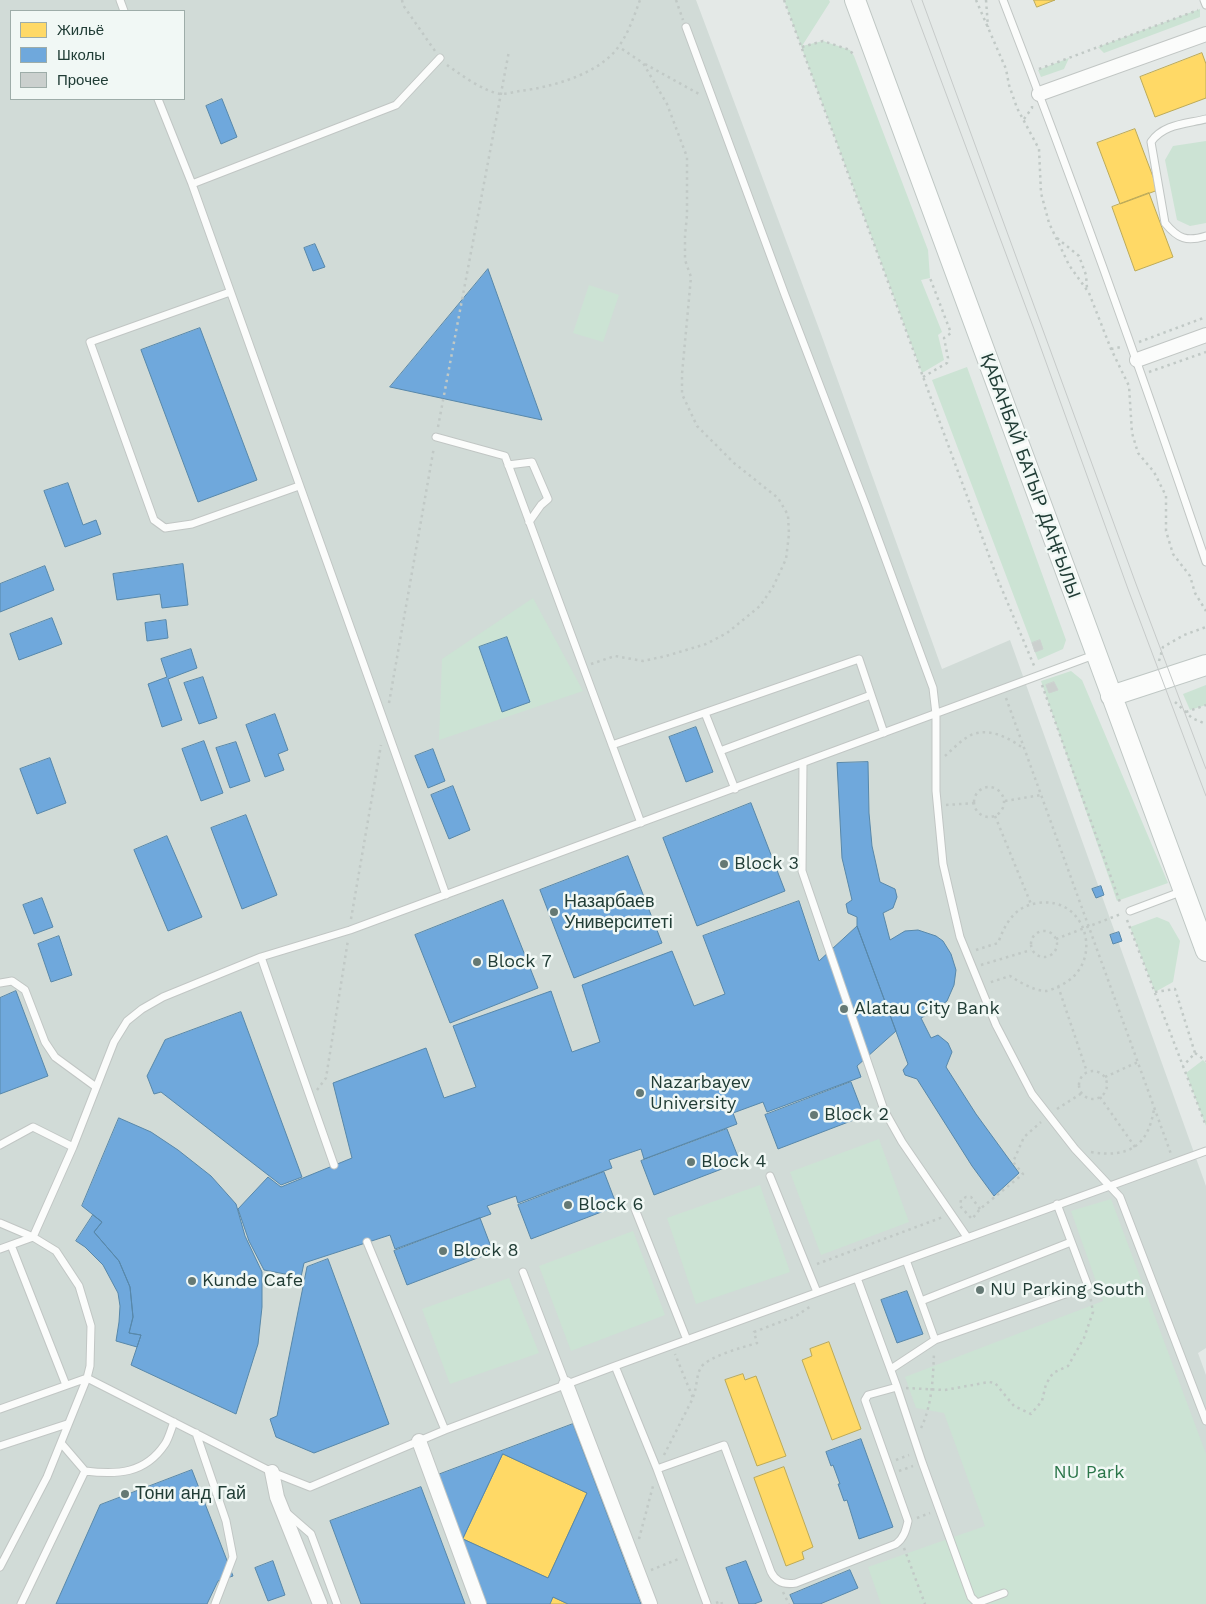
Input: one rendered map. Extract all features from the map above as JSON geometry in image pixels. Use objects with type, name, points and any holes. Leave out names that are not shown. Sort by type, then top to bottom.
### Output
[{"type":"main road","name":"ҚАБАНБАЙ БАТЫР ДАҢҒЫЛЫ","points":[[855,0],[1206,952]]},
{"type":"main road","points":[[1111,696],[1206,665]]},
{"type":"street","points":[[1040,94],[1206,34]]},
{"type":"street","points":[[1137,360],[1206,335]]},
{"type":"street","points":[[566,1384],[650,1604]]},
{"type":"street","points":[[419,1441],[479,1604]]},
{"type":"street","points":[[272,1472],[277,1497],[320,1604]]},
{"type":"lane","points":[[1003,0],[1040,94],[1132,345],[1206,562]]},
{"type":"lane","points":[[1203,7],[1204,0]]},
{"type":"lane","points":[[686,27],[785,295],[863,497],[932,688],[936,714],[936,764],[943,864],[960,937],[996,1025],[1032,1094],[1075,1149],[1120,1197],[1206,1421]]},
{"type":"lane","points":[[192,184],[396,105],[440,58]]},
{"type":"lane","points":[[158,100],[192,184],[384,726],[446,895]]},
{"type":"lane","points":[[1206,119],[1165,128],[1156,135],[1152,142],[1165,223],[1182,238],[1193,240],[1206,236]]},
{"type":"lane","points":[[230,292],[90,342],[93,351],[154,520],[165,528],[192,524],[299,486]]},
{"type":"lane","points":[[436,437],[505,456],[641,823]]},
{"type":"lane","points":[[508,465],[532,462],[548,499],[529,522]]},
{"type":"lane","points":[[0,1249],[34,1236],[73,1147],[114,1042],[127,1021],[142,1009],[163,997],[261,957],[350,930],[1096,655]]},
{"type":"lane","points":[[612,745],[859,659],[884,734]]},
{"type":"lane","points":[[720,751],[871,695]]},
{"type":"lane","points":[[705,712],[735,789]]},
{"type":"lane","points":[[803,764],[802,871],[884,1110],[902,1142],[967,1237]]},
{"type":"lane","points":[[1127,912],[1184,891]]},
{"type":"lane","points":[[261,957],[334,1165]]},
{"type":"lane","points":[[0,983],[12,981],[25,990],[45,1042],[55,1057],[96,1088]]},
{"type":"lane","points":[[0,1145],[33,1127],[73,1147]]},
{"type":"lane","points":[[0,1409],[86,1378],[272,1472],[310,1487],[445,1430],[566,1384],[1206,1150]]},
{"type":"lane","points":[[770,1176],[816,1292]]},
{"type":"lane","points":[[891,1370],[935,1340],[1088,1286],[1057,1204]]},
{"type":"lane","points":[[635,1209],[686,1340]]},
{"type":"lane","points":[[0,1223],[34,1236],[56,1251],[79,1286],[91,1326],[90,1366],[86,1378],[47,1477],[0,1567]]},
{"type":"lane","points":[[367,1242],[445,1430]]},
{"type":"lane","points":[[921,1301],[1071,1242]]},
{"type":"lane","points":[[11,1245],[66,1385]]},
{"type":"lane","points":[[906,1260],[935,1340]]},
{"type":"lane","points":[[523,1272],[566,1384]]},
{"type":"lane","points":[[857,1278],[898,1387],[918,1452],[971,1597],[977,1603],[1004,1593]]},
{"type":"lane","points":[[615,1366],[657,1469],[707,1604]]},
{"type":"lane","points":[[657,1469],[724,1445],[774,1578],[788,1584],[796,1583],[896,1544],[901,1540],[908,1521],[865,1400],[868,1395],[898,1387]]},
{"type":"lane","points":[[61,1443],[85,1471],[105,1473],[131,1471],[147,1462],[165,1444],[174,1422]]},
{"type":"lane","points":[[0,1446],[67,1424]]},
{"type":"lane","points":[[196,1433],[226,1521],[233,1557],[215,1604]]},
{"type":"lane","points":[[21,1604],[85,1471]]},
{"type":"lane","points":[[282,1510],[311,1534],[337,1604]]},
{"type":"path","points":[[488,90],[501,94],[536,89],[575,78],[602,63],[619,47],[634,18],[640,0]]},
{"type":"path","points":[[676,0],[686,27]]},
{"type":"path","points":[[784,0],[998,580],[1039,676],[1206,1126]]},
{"type":"path","points":[[976,0],[1006,69],[1017,108],[1039,149],[1041,193],[1049,223],[1069,265],[1088,290]]},
{"type":"path","points":[[986,0],[989,31]]},
{"type":"path","points":[[1038,70],[1203,7]]},
{"type":"path","points":[[802,47],[823,41],[850,50],[854,56]]},
{"type":"path","points":[[619,47],[714,102]]},
{"type":"path","points":[[310,1099],[326,1078],[384,726],[509,51]]},
{"type":"path","points":[[583,666],[615,656],[643,661],[666,656],[706,644],[727,633],[760,606],[773,587],[786,559],[789,534],[788,515],[778,498],[734,463],[697,426],[682,394],[682,374],[691,277],[685,260],[687,157],[667,104],[644,63]]},
{"type":"path","points":[[1056,237],[1079,256],[1086,275],[1088,290],[1111,349],[1129,386],[1132,434],[1138,453],[1154,472],[1166,496],[1166,531],[1174,554],[1190,576],[1195,593],[1206,611]]},
{"type":"path","points":[[924,377],[947,363],[948,358],[944,338],[951,333],[930,278]]},
{"type":"path","points":[[1132,345],[1206,317]]},
{"type":"path","points":[[1142,375],[1206,352]]},
{"type":"path","points":[[1159,660],[1164,647],[1206,627]]},
{"type":"path","points":[[1003,690],[1174,1162]]},
{"type":"path","points":[[1175,702],[1192,718],[1206,724]]},
{"type":"path","points":[[1186,712],[1206,705]]},
{"type":"path","points":[[936,764],[970,735],[983,733],[999,734],[1024,749]]},
{"type":"path","points":[[992,786],[1001,791],[1005,801],[1002,812],[992,817],[982,816],[975,807],[974,797],[981,788],[992,786]]},
{"type":"path","points":[[1005,801],[1041,795]]},
{"type":"path","points":[[938,806],[974,803]]},
{"type":"path","points":[[995,816],[1031,904]]},
{"type":"path","points":[[967,953],[998,943],[1004,926],[1026,905],[1045,902],[1062,905],[1076,916],[1084,929],[1088,943],[1080,971],[1066,983],[1046,991],[1031,987],[1010,976],[980,986]]},
{"type":"path","points":[[1056,939],[1127,912]]},
{"type":"path","points":[[1042,931],[1050,933],[1056,939],[1057,947],[1053,954],[1045,958],[1037,956],[1031,950],[1030,942],[1035,935],[1042,931]]},
{"type":"path","points":[[973,968],[1031,950]]},
{"type":"path","points":[[1058,986],[1087,1072]]},
{"type":"path","points":[[1155,992],[1174,988],[1195,1053],[1206,1061]]},
{"type":"path","points":[[1183,1066],[1195,1053]]},
{"type":"path","points":[[1105,1077],[1138,1062]]},
{"type":"path","points":[[1097,1071],[1105,1077],[1108,1086],[1104,1095],[1094,1100],[1085,1097],[1079,1089],[1080,1079],[1087,1072],[1097,1071]]},
{"type":"path","points":[[980,1210],[971,1197],[961,1200],[960,1206],[972,1219],[1023,1174],[1013,1162],[1024,1137],[1049,1115],[1082,1093]]},
{"type":"path","points":[[1100,1097],[1135,1147]]},
{"type":"path","points":[[1075,1149],[1111,1155],[1135,1147],[1150,1128],[1154,1108]]},
{"type":"path","points":[[807,1268],[952,1215]]},
{"type":"path","points":[[898,1387],[945,1390],[989,1382],[995,1383],[1014,1406],[1030,1414],[1042,1400],[1046,1384],[1053,1373],[1068,1366],[1084,1338],[1093,1312],[1088,1286]]},
{"type":"path","points":[[688,1555],[636,1568],[657,1469],[692,1398],[700,1368],[716,1357],[757,1343],[754,1332],[796,1316],[811,1307],[807,1296]]},
{"type":"path","points":[[915,1438],[927,1416],[932,1390],[935,1340]]},
{"type":"path","points":[[671,1345],[692,1398]]},
{"type":"path","points":[[887,1464],[918,1452]]},
{"type":"path","points":[[891,1474],[922,1462]]},
{"type":"path","points":[[908,1521],[939,1509]]},
{"type":"path","points":[[901,1540],[925,1604]]},
{"type":"shaded area","name":"Назарбаев Университеті","points":[[0,0],[696,0],[821,334],[942,669],[1010,640],[1206,1186],[1206,1348],[1198,1353],[1206,1375],[1206,1604],[0,1604]]},
{"type":"green space","points":[[784,0],[829,0],[830,2],[802,46],[823,41],[850,50],[854,56],[928,250],[930,278],[921,280],[942,332],[938,335],[944,360],[922,373]]},
{"type":"green space","points":[[1200,9],[1200,17],[1104,53],[1098,47]]},
{"type":"green space","points":[[1069,58],[1064,69],[1041,77],[1038,70]]},
{"type":"green space","points":[[1206,141],[1206,223],[1190,226],[1177,220],[1165,160],[1173,146]]},
{"type":"green space","points":[[589,285],[619,295],[603,342],[573,333]]},
{"type":"green space","points":[[967,367],[1066,640],[1063,649],[1038,660],[932,380]]},
{"type":"green space","points":[[533,598],[583,691],[439,740],[442,659]]},
{"type":"green space","points":[[1071,671],[1082,680],[1168,883],[1117,901],[1041,681]]},
{"type":"green space","points":[[1206,685],[1206,705],[1190,710],[1183,694]]},
{"type":"green space","points":[[1157,917],[1169,922],[1180,941],[1173,982],[1155,992],[1130,927]]},
{"type":"green space","points":[[1203,1060],[1206,1063],[1206,1126],[1186,1073]]},
{"type":"green space","points":[[879,1139],[909,1222],[821,1255],[790,1172]]},
{"type":"green space","points":[[760,1185],[790,1272],[696,1304],[667,1218]]},
{"type":"green space","name":"NU Park","points":[[1111,1199],[1206,1454],[1206,1604],[881,1604],[868,1567],[985,1526],[944,1413],[916,1408],[905,1377],[1103,1301],[1071,1211]]},
{"type":"green space","points":[[633,1231],[665,1315],[571,1351],[539,1266]]},
{"type":"green space","points":[[509,1278],[539,1353],[450,1384],[422,1309]]},
{"type":"building: Жильё","points":[[1034,0],[1055,0],[1037,7]]},
{"type":"building: Жильё","points":[[1202,53],[1206,64],[1206,98],[1155,117],[1140,77]]},
{"type":"building: Жильё","points":[[1135,129],[1158,190],[1120,204],[1097,143]]},
{"type":"building: Жильё","points":[[1149,193],[1173,257],[1135,271],[1112,207]]},
{"type":"building: Жильё","points":[[829,1342],[861,1429],[832,1440],[802,1360],[812,1356],[810,1349]]},
{"type":"building: Жильё","points":[[743,1374],[745,1380],[756,1376],[786,1456],[757,1466],[725,1380]]},
{"type":"building: Жильё","points":[[503,1454],[587,1493],[548,1578],[463,1539]]},
{"type":"building: Жильё","points":[[784,1467],[813,1547],[802,1552],[804,1559],[786,1566],[754,1478]]},
{"type":"building: Жильё","points":[[553,1597],[568,1604],[550,1604]]},
{"type":"building: Школы","points":[[222,99],[237,137],[221,144],[206,106]]},
{"type":"building: Школы","points":[[315,244],[325,267],[313,271],[304,248]]},
{"type":"building: Школы","points":[[488,269],[542,420],[390,387]]},
{"type":"building: Школы","points":[[200,328],[257,480],[198,502],[141,350]]},
{"type":"building: Школы","points":[[68,483],[83,525],[96,520],[101,534],[65,547],[44,491]]},
{"type":"building: Школы","points":[[183,564],[188,605],[162,608],[160,594],[117,600],[113,574]]},
{"type":"building: Школы","points":[[45,566],[54,590],[0,612],[0,584]]},
{"type":"building: Школы","points":[[52,618],[62,644],[19,660],[10,634]]},
{"type":"building: Школы","points":[[166,620],[168,638],[147,641],[145,623]]},
{"type":"building: Школы","points":[[507,637],[530,702],[502,712],[479,647]]},
{"type":"building: Школы","points":[[191,649],[197,668],[168,679],[182,720],[162,727],[148,684],[167,677],[161,659]]},
{"type":"building: Школы","points":[[203,677],[217,718],[199,724],[184,683]]},
{"type":"building: Школы","points":[[275,714],[288,750],[278,754],[284,770],[265,777],[246,725]]},
{"type":"building: Школы","points":[[696,727],[713,772],[686,782],[669,737]]},
{"type":"building: Школы","points":[[204,741],[223,793],[201,801],[182,749]]},
{"type":"building: Школы","points":[[236,742],[250,781],[230,788],[216,748]]},
{"type":"building: Школы","points":[[433,749],[445,781],[428,788],[415,756]]},
{"type":"building: Школы","points":[[50,758],[66,803],[37,814],[20,769]]},
{"type":"building: Школы","points":[[868,762],[872,846],[880,882],[895,889],[897,897],[893,908],[883,913],[890,940],[905,931],[918,930],[936,936],[943,941],[951,954],[956,970],[954,985],[947,1001],[921,1018],[931,1038],[938,1035],[948,1043],[952,1052],[946,1067],[976,1114],[1019,1173],[994,1196],[972,1166],[917,1079],[905,1075],[903,1070],[908,1064],[857,926],[857,917],[848,913],[846,904],[852,900],[842,858],[837,763]]},
{"type":"building: Школы","points":[[453,786],[470,830],[449,839],[431,795]]},
{"type":"building: Школы","name":"Block 3","points":[[751,803],[785,891],[697,926],[663,838]]},
{"type":"building: Школы","points":[[246,815],[277,895],[242,909],[211,828]]},
{"type":"building: Школы","points":[[167,836],[202,917],[168,931],[134,850]]},
{"type":"building: Школы","points":[[628,856],[662,943],[574,978],[540,890]]},
{"type":"building: Школы","points":[[1101,886],[1104,895],[1096,898],[1092,889]]},
{"type":"building: Школы","points":[[42,898],[53,927],[34,934],[23,905]]},
{"type":"building: Школы","name":"Block 7","points":[[503,900],[538,988],[450,1023],[415,935]]},
{"type":"building: Школы","name":"Nazarbayev University","points":[[799,901],[819,961],[857,926],[896,1031],[857,1066],[861,1077],[767,1112],[763,1102],[733,1113],[737,1124],[644,1159],[641,1149],[609,1160],[612,1168],[518,1203],[516,1196],[487,1206],[491,1214],[395,1249],[390,1235],[304,1263],[301,1277],[264,1270],[249,1241],[238,1209],[268,1177],[281,1187],[352,1158],[333,1083],[426,1048],[444,1098],[476,1087],[453,1026],[551,991],[572,1052],[600,1042],[582,985],[672,951],[694,1006],[725,994],[703,936]]},
{"type":"building: Школы","points":[[1119,932],[1122,941],[1113,944],[1110,935]]},
{"type":"building: Школы","points":[[59,936],[72,975],[51,982],[38,944]]},
{"type":"building: Школы","points":[[16,991],[48,1076],[0,1094],[0,998]]},
{"type":"building: Школы","points":[[241,1012],[302,1177],[281,1185],[161,1092],[154,1094],[147,1076],[165,1040]]},
{"type":"building: Школы","name":"Block 2","points":[[851,1082],[864,1116],[778,1149],[765,1115]]},
{"type":"building: Школы","points":[[119,1118],[151,1132],[178,1150],[211,1176],[236,1204],[245,1236],[262,1272],[262,1307],[258,1344],[236,1414],[131,1365],[141,1335],[129,1333],[133,1317],[130,1287],[119,1261],[94,1232],[102,1222],[82,1206]]},
{"type":"building: Школы","name":"Block 4","points":[[727,1129],[740,1162],[654,1195],[641,1161]]},
{"type":"building: Школы","name":"Block 6","points":[[604,1172],[617,1206],[531,1239],[518,1205]]},
{"type":"building: Школы","points":[[93,1215],[102,1222],[94,1232],[119,1261],[130,1287],[133,1317],[129,1333],[141,1335],[137,1347],[116,1341],[120,1306],[118,1293],[103,1265],[76,1241]]},
{"type":"building: Школы","name":"Block 8","points":[[480,1218],[493,1252],[407,1285],[394,1251]]},
{"type":"building: Школы","points":[[328,1259],[389,1424],[314,1453],[276,1437],[270,1419],[277,1416],[307,1267]]},
{"type":"building: Школы","points":[[907,1291],[923,1334],[897,1343],[881,1300]]},
{"type":"building: Школы","points":[[573,1424],[641,1604],[568,1604],[553,1597],[550,1604],[484,1604],[435,1476]],"holes":[[[503,1454],[587,1493],[548,1578],[463,1539]]]},
{"type":"building: Школы","points":[[861,1439],[893,1527],[859,1539],[847,1500],[844,1501],[838,1484],[840,1484],[826,1452]]},
{"type":"building: Школы","points":[[192,1470],[233,1576],[218,1581],[207,1604],[56,1604],[100,1505]]},
{"type":"building: Школы","points":[[421,1487],[465,1604],[361,1604],[330,1521]]},
{"type":"building: Школы","points":[[273,1561],[285,1595],[268,1601],[255,1568]]},
{"type":"building: Школы","points":[[746,1561],[762,1601],[754,1604],[739,1604],[726,1568]]},
{"type":"building: Школы","points":[[850,1570],[858,1588],[820,1604],[794,1604],[790,1595]]},
{"type":"building: Прочее","points":[[1040,640],[1043,649],[1035,652],[1032,643]]},
{"type":"building: Прочее","points":[[1054,682],[1058,690],[1049,693],[1046,685]]},
{"type":"tram line","points":[[911,0],[1206,796]]},
{"type":"tram line","points":[[922,0],[1136,584],[1206,769]]},
{"type":"place","name":"Block 3","points":[[724,864]]},
{"type":"place","name":"Назарбаев Университеті","points":[[554,912]]},
{"type":"place","name":"Block 7","points":[[477,962]]},
{"type":"place","name":"Alatau City Bank","points":[[844,1009]]},
{"type":"place","name":"Nazarbayev University","points":[[640,1093]]},
{"type":"place","name":"Block 2","points":[[814,1115]]},
{"type":"place","name":"Block 4","points":[[691,1162]]},
{"type":"place","name":"Block 6","points":[[568,1205]]},
{"type":"place","name":"Block 8","points":[[443,1251]]},
{"type":"place","name":"Kunde Cafe","points":[[192,1281]]},
{"type":"place","name":"NU Parking South","points":[[980,1290]]},
{"type":"place","name":"Тони анд Гай","points":[[125,1494]]}]
